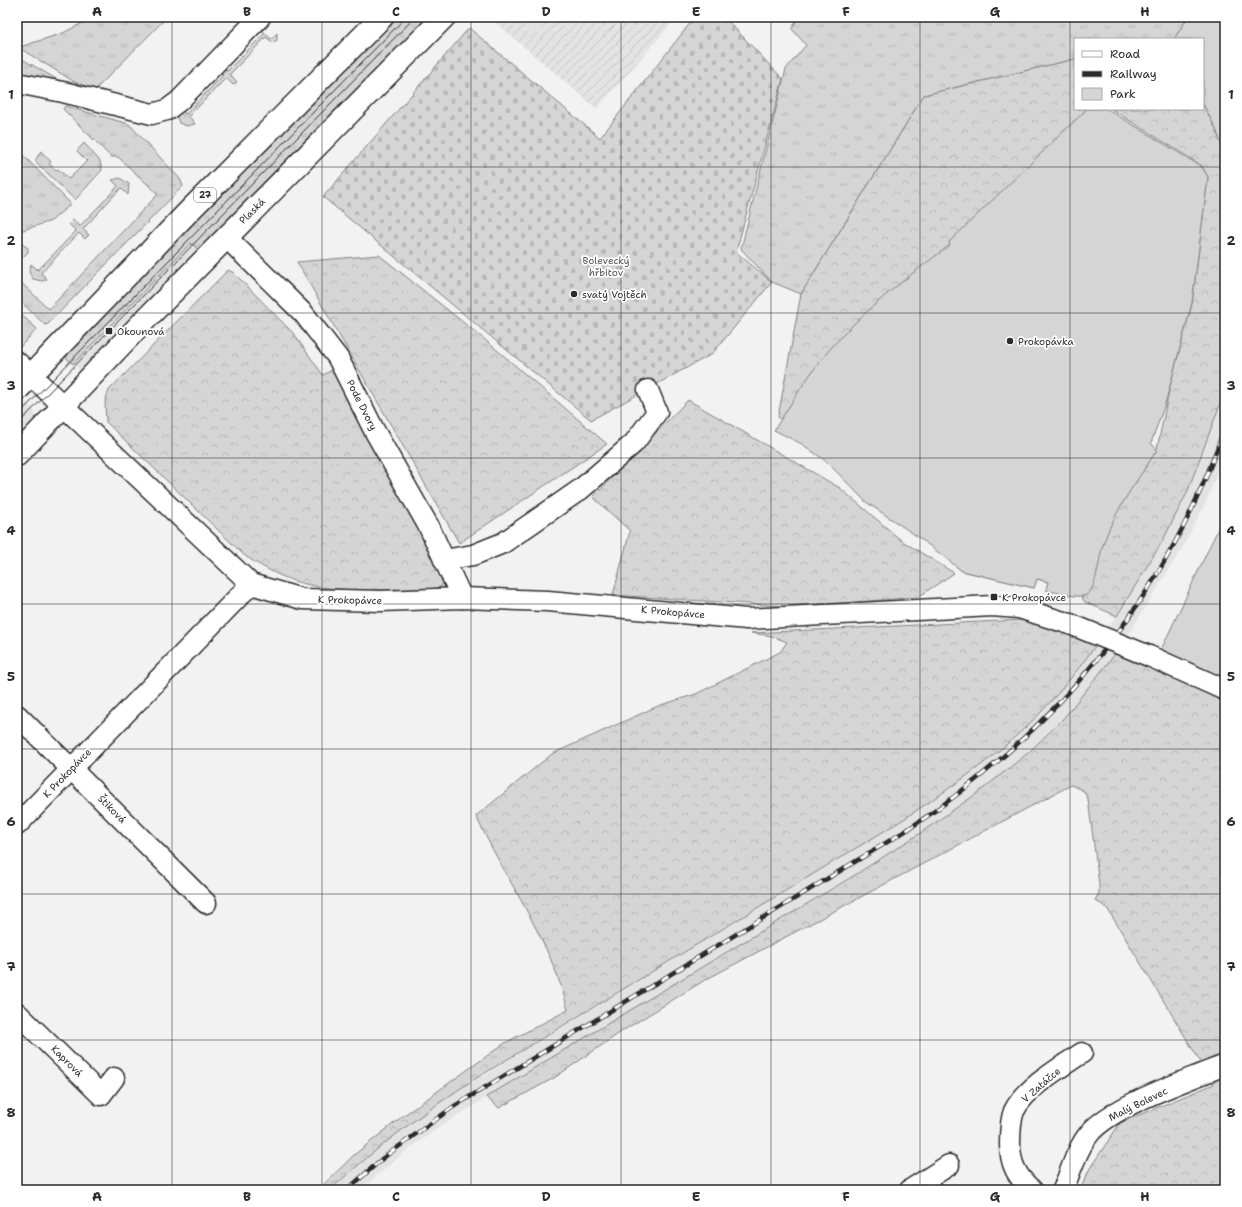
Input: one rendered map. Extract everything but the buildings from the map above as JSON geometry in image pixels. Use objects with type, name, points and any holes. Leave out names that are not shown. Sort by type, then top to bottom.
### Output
[{"type":"main road","name":"27","points":[[22,376],[382,17]]},
{"type":"main road","name":"Plaská","points":[[17,455],[226,237],[444,17]]},
{"type":"street","points":[[17,83],[63,92],[152,114],[160,113],[179,101],[260,17]]},
{"type":"street","name":"Pode Dvory","points":[[226,237],[304,314],[338,358],[374,430],[429,527],[462,598]]},
{"type":"street","points":[[22,376],[63,407]]},
{"type":"street","points":[[444,560],[473,555],[503,543],[581,489],[634,443],[657,412],[648,390]]},
{"type":"street","name":"K Prokopávce","points":[[63,407],[251,584],[302,599],[381,601],[462,598],[548,601],[747,619],[992,606],[1019,608],[1070,624],[1149,656],[1225,690]]},
{"type":"street","name":"K Prokopávce","points":[[17,824],[251,584]]},
{"type":"street","name":"Štiková","points":[[17,715],[206,903]]},
{"type":"street","name":"Kaprová","points":[[17,1013],[101,1095],[114,1078]]},
{"type":"street","name":"V Zatáčce","points":[[1032,1190],[1021,1181],[1014,1168],[1010,1151],[1010,1132],[1014,1112],[1020,1102],[1034,1088],[1082,1053]]},
{"type":"street","name":"Malý Bolevec","points":[[1063,1190],[1088,1135],[1102,1122],[1135,1103],[1225,1065]]},
{"type":"street","points":[[910,1190],[949,1165]]},
{"type":"shaded area","points":[[424,17],[81,371],[67,359]]},
{"type":"shaded area","points":[[501,17],[677,17],[597,109],[496,23]]},
{"type":"shaded area","points":[[1225,390],[1225,453],[1206,502],[1181,550],[1127,637],[1096,680],[1062,720],[1028,753],[979,792],[916,836],[442,1125],[405,1152],[360,1190],[330,1190],[393,1135],[430,1108],[904,819],[967,775],[1015,738],[1047,706],[1080,667],[1139,581],[1163,540],[1187,493]]},
{"type":"shaded area","points":[[17,401],[25,401],[35,412],[36,418],[17,438]]},
{"type":"green space","points":[[94,17],[167,17],[96,89],[78,84],[21,49],[23,46],[63,33]]},
{"type":"green space","points":[[394,17],[431,17],[202,253],[191,243],[73,364],[62,354]]},
{"type":"green space","name":"Bolevecký hřbitov","points":[[695,17],[724,17],[783,79],[736,252],[772,282],[712,354],[591,420],[323,197],[469,28],[600,138]]},
{"type":"green space","points":[[798,17],[1188,17],[1175,38],[1074,38],[1074,59],[924,95],[801,294],[772,282],[741,249],[786,69],[806,45],[792,29]]},
{"type":"green space","points":[[1188,17],[1225,17],[1225,154],[1215,127],[1204,106],[1204,38],[1175,38]]},
{"type":"green space","points":[[264,23],[269,25],[263,31],[271,39],[277,33],[277,40],[273,43],[266,37],[230,74],[237,82],[233,85],[226,78],[189,116],[195,124],[187,126],[179,123],[176,115],[178,106],[186,114],[223,75],[216,68],[220,64],[227,71],[264,34],[257,27]]},
{"type":"green space","points":[[17,56],[75,90],[17,75]]},
{"type":"green space","name":"Prokopávka","points":[[1074,59],[1074,110],[1094,110],[1061,584],[1046,590],[1048,582],[1037,579],[1034,588],[962,571],[778,417],[801,294],[924,95]]},
{"type":"green space","points":[[65,106],[129,124],[180,179],[183,186],[48,324],[45,325],[17,298],[17,279],[49,309],[158,194],[118,157],[111,157],[63,109]]},
{"type":"green space","points":[[1204,106],[1215,127],[1225,154],[1225,391],[1187,493],[1163,540],[1117,616],[1085,602],[1061,568],[1090,546],[1157,449],[1170,386],[1192,304],[1208,177],[1201,165],[1113,110],[1204,110]]},
{"type":"green space","name":"Prokopávka","points":[[1086,110],[1109,110],[1202,167],[1208,177],[1192,303],[1165,404],[1151,443],[1157,450],[1129,493],[1110,527],[1103,545],[1094,583],[1091,590],[1085,596],[1068,595],[1046,590],[1048,582],[1037,579],[1034,588],[962,571],[921,539],[866,502],[827,462],[802,444],[774,430],[802,386],[834,344],[881,299],[950,245],[949,242]]},
{"type":"green space","points":[[84,143],[100,161],[102,170],[75,200],[35,161],[41,151],[51,162],[49,164],[56,170],[58,169],[69,179],[87,161],[77,151]]},
{"type":"green space","points":[[17,152],[20,152],[71,204],[51,221],[17,232]]},
{"type":"green space","points":[[120,178],[129,184],[128,195],[121,188],[83,229],[89,235],[85,239],[79,233],[41,273],[47,279],[42,281],[33,279],[29,272],[31,264],[38,270],[76,231],[69,224],[73,220],[80,226],[118,186],[112,180]]},
{"type":"green space","points":[[22,244],[28,248],[28,252],[17,263],[17,245]]},
{"type":"green space","points":[[379,255],[484,339],[607,444],[459,543],[297,262]]},
{"type":"green space","points":[[228,270],[234,273],[293,333],[323,375],[336,368],[445,576],[441,587],[430,589],[338,589],[302,583],[275,573],[245,556],[106,422],[105,401],[109,390]]},
{"type":"green space","points":[[17,311],[37,329],[20,347],[17,345]]},
{"type":"green space","points":[[688,400],[840,488],[902,541],[954,573],[918,597],[795,607],[613,595],[630,531],[593,497]]},
{"type":"green space","points":[[1225,514],[1225,681],[1160,652]]},
{"type":"green space","points":[[1022,620],[1052,627],[1096,645],[1048,705],[1026,727],[989,759],[904,819],[475,1079],[400,1131],[330,1190],[318,1190],[354,1155],[403,1116],[505,1043],[568,1010],[551,959],[476,816],[552,754],[658,706],[696,694],[780,652],[787,642],[772,636],[751,633]]},
{"type":"green space","points":[[1116,653],[1225,700],[1225,1190],[1080,1190],[1090,1168],[1120,1123],[1214,1084],[1107,908],[1095,900],[1099,893],[1099,884],[1088,799],[1084,791],[1071,785],[705,980],[624,1030],[554,1078],[499,1108],[486,1097],[853,876],[916,836],[979,792],[1028,753],[1062,720]]},
{"type":"tram line","points":[[17,416],[406,17]]},
{"type":"tram line","points":[[17,425],[415,17]]},
{"type":"railway","points":[[347,1190],[383,1158],[453,1107],[907,830],[961,791],[1011,749],[1058,704],[1100,655],[1139,603],[1172,547],[1201,488],[1225,426]]},
{"type":"place","name":"svatý Vojtěch","points":[[574,294]]},
{"type":"place","name":"Okounová","points":[[109,331]]},
{"type":"place","name":"Prokopávka","points":[[1010,341]]},
{"type":"place","name":"K Prokopávce","points":[[994,597]]}]
